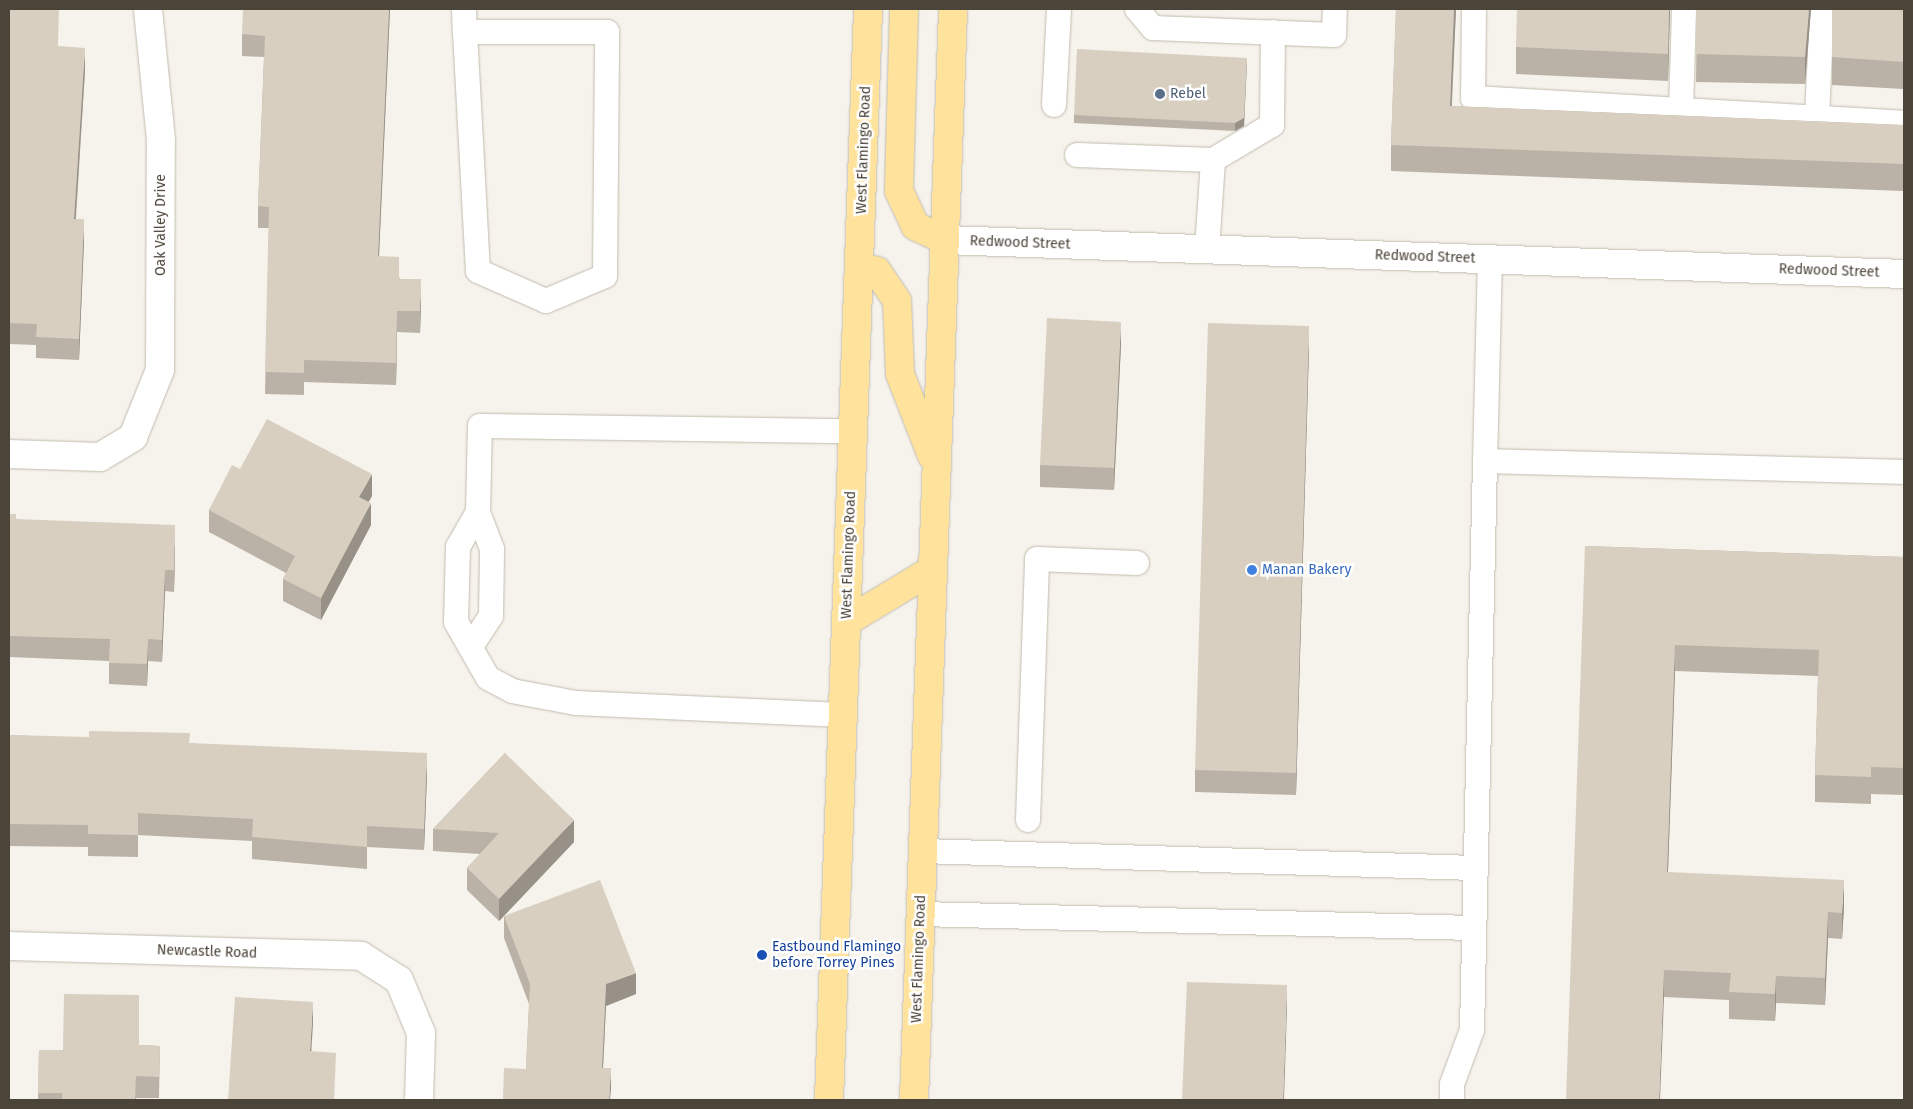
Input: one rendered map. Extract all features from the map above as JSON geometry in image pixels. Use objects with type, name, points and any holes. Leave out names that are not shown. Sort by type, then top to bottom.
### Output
[{"type":"main road","name":"West Flamingo Road","points":[[829,1100],[868,9]]},
{"type":"main road","points":[[904,9],[899,191],[916,226],[945,240]]},
{"type":"main road","name":"West Flamingo Road","points":[[914,1100],[953,9]]},
{"type":"main road","points":[[860,267],[877,272],[897,301],[900,374],[936,467]]},
{"type":"main road","points":[[846,622],[932,570]]},
{"type":"street","name":"Oak Valley Drive","points":[[9,454],[100,457],[133,437],[160,370],[161,140],[148,9]]},
{"type":"street","name":"Redwood Street","points":[[945,240],[1904,274]]},
{"type":"street","name":"Newcastle Road","points":[[9,946],[361,956],[399,980],[422,1033],[419,1100]]},
{"type":"lane","points":[[464,9],[465,32],[478,271],[546,301],[605,276],[606,32],[465,32]]},
{"type":"lane","points":[[1054,104],[1059,9]]},
{"type":"lane","points":[[1136,9],[1153,28],[1334,35],[1335,9]]},
{"type":"lane","points":[[1474,9],[1473,98],[1904,123]]},
{"type":"lane","points":[[1682,111],[1684,9]]},
{"type":"lane","points":[[1817,118],[1822,9]]},
{"type":"lane","points":[[1078,155],[1213,160],[1272,125],[1273,32]]},
{"type":"lane","points":[[1207,249],[1213,160]]},
{"type":"lane","points":[[1452,1100],[1452,1084],[1472,1030],[1490,259]]},
{"type":"lane","points":[[472,645],[491,616],[492,549],[478,512],[480,426],[854,431]]},
{"type":"lane","points":[[1486,461],[1904,472]]},
{"type":"lane","points":[[478,512],[458,547],[456,622],[472,645],[488,678],[537,697],[576,703],[843,715]]},
{"type":"lane","points":[[1028,820],[1037,560],[1137,563]]},
{"type":"lane","points":[[922,852],[1475,868]]},
{"type":"lane","points":[[920,914],[1474,928]]},
{"type":"building","points":[[9,9],[59,9],[58,46],[85,48],[74,219],[84,219],[79,339],[36,337],[37,324],[9,323]]},
{"type":"building","points":[[243,9],[389,9],[378,256],[399,257],[399,279],[421,279],[420,311],[397,311],[396,363],[304,360],[304,373],[265,372],[269,207],[258,206],[265,36],[242,34]]},
{"type":"building","points":[[1396,9],[1454,9],[1450,106],[1904,125],[1904,164],[1391,145]]},
{"type":"building","points":[[1517,9],[1669,9],[1668,54],[1516,47]]},
{"type":"building","points":[[1697,9],[1809,9],[1805,57],[1696,54]]},
{"type":"building","points":[[1832,9],[1904,9],[1904,62],[1832,57]]},
{"type":"building","points":[[1077,49],[1247,58],[1244,118],[1235,123],[1074,115]]},
{"type":"building","points":[[1047,318],[1121,322],[1114,468],[1040,465]]},
{"type":"building","name":"Manan Bakery","points":[[1208,323],[1309,326],[1296,773],[1195,770]]},
{"type":"building","points":[[267,419],[372,474],[359,497],[371,503],[321,598],[283,579],[295,556],[209,510],[232,465],[240,469]]},
{"type":"building","points":[[9,514],[16,514],[16,519],[175,525],[174,570],[165,570],[162,640],[148,639],[147,664],[109,663],[110,639],[9,636]]},
{"type":"building","points":[[1585,546],[1904,557],[1904,768],[1871,767],[1871,777],[1815,775],[1819,650],[1675,645],[1667,872],[1844,880],[1842,913],[1828,912],[1825,978],[1776,976],[1775,994],[1729,992],[1731,973],[1664,970],[1659,1100],[1566,1100]]},
{"type":"building","points":[[89,731],[190,733],[189,743],[427,753],[424,829],[367,826],[367,847],[252,837],[253,819],[138,813],[138,835],[88,834],[88,825],[9,824],[9,735],[89,737]]},
{"type":"building","points":[[505,753],[574,820],[499,899],[467,868],[499,833],[433,829]]},
{"type":"building","points":[[600,880],[636,973],[606,984],[602,1068],[611,1068],[609,1100],[503,1100],[504,1068],[526,1069],[530,984],[504,916]]},
{"type":"building","points":[[1187,982],[1287,985],[1283,1100],[1182,1100]]},
{"type":"building","points":[[64,994],[139,995],[139,1045],[160,1046],[159,1077],[136,1076],[135,1100],[62,1100],[62,1093],[38,1093],[39,1050],[63,1050]]},
{"type":"building","points":[[235,997],[313,1002],[310,1051],[336,1053],[334,1100],[228,1100]]},
{"type":"place","name":"Rebel","points":[[1160,94]]},
{"type":"place","name":"Manan Bakery","points":[[1252,570]]},
{"type":"place","name":"Eastbound Flamingo before Torrey Pines","points":[[762,955]]}]
